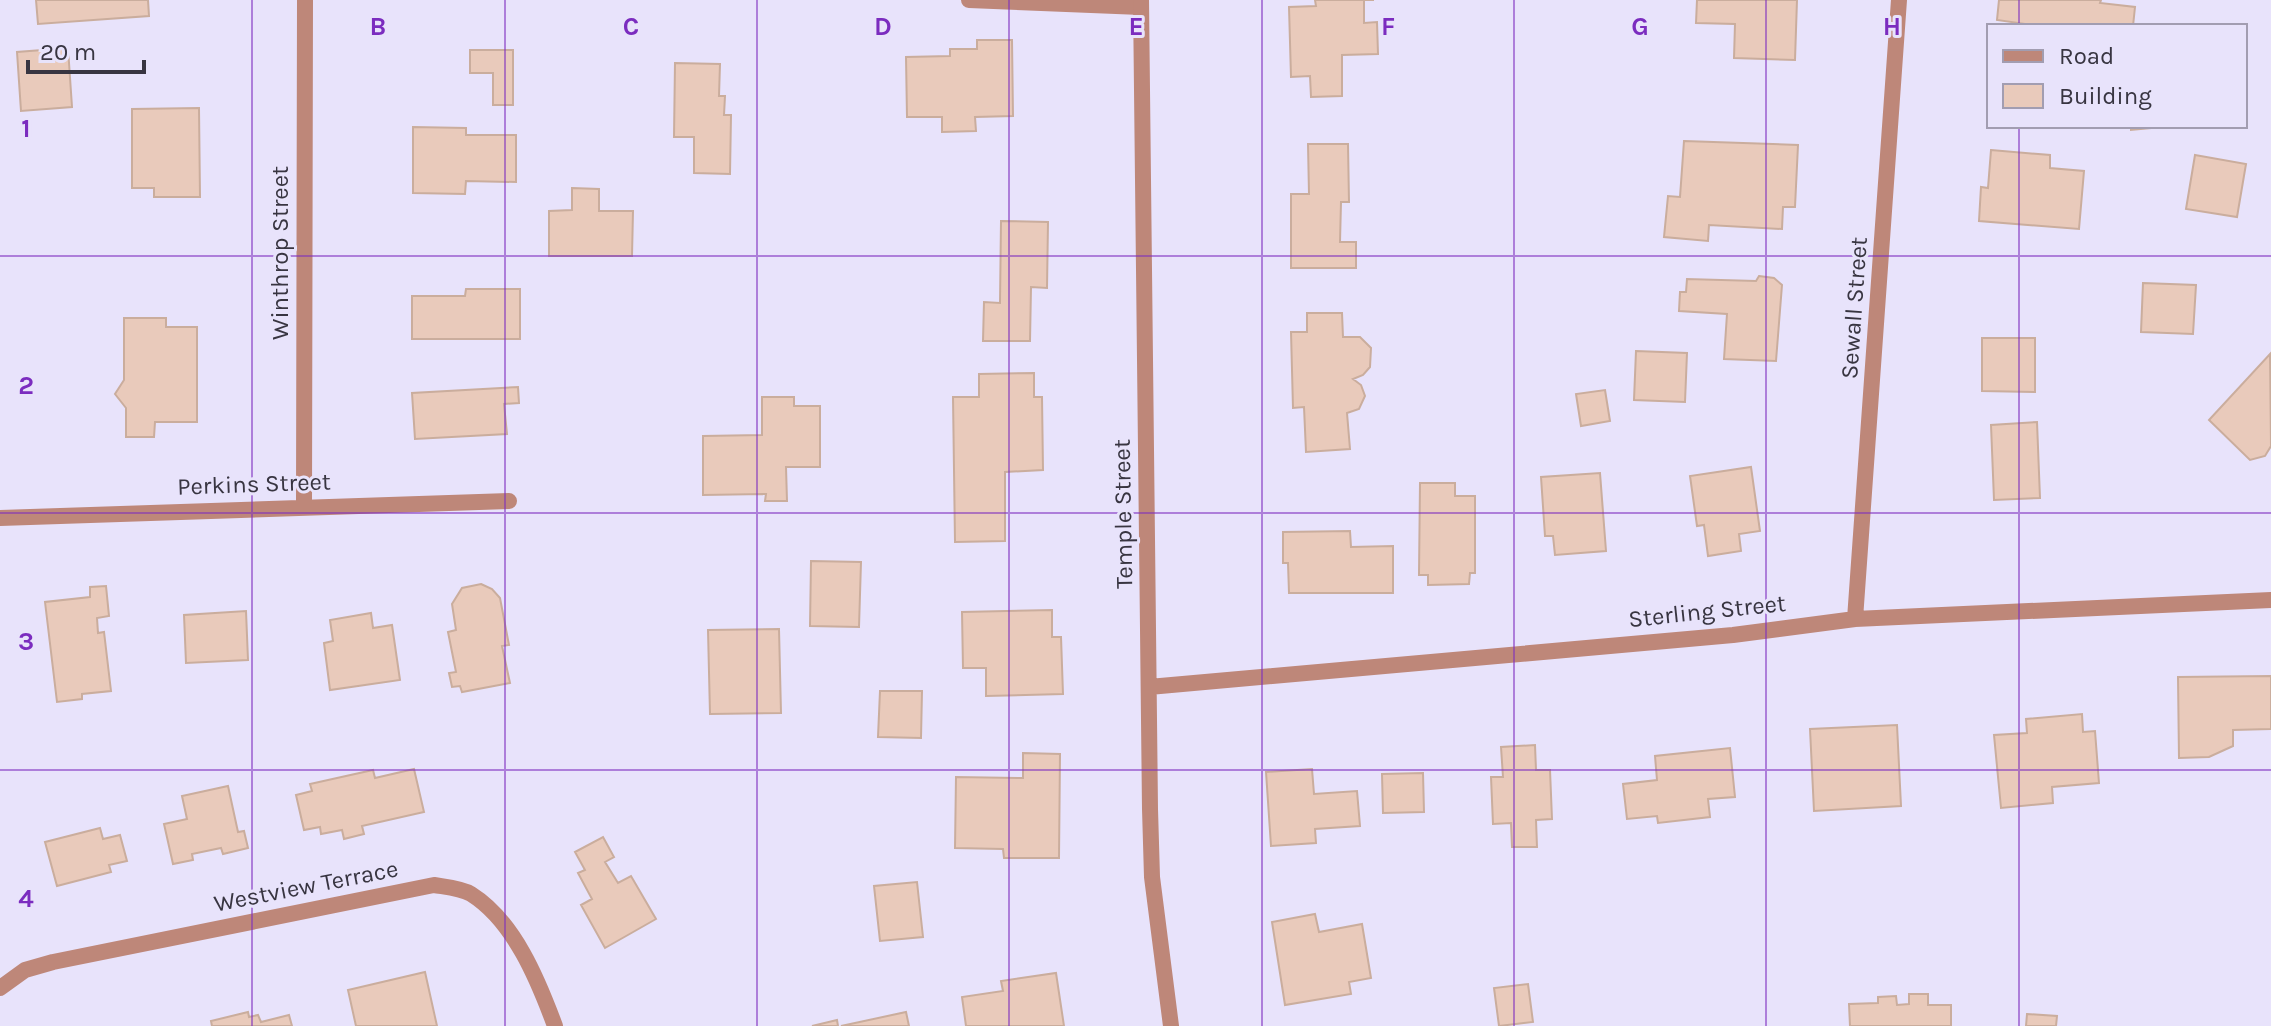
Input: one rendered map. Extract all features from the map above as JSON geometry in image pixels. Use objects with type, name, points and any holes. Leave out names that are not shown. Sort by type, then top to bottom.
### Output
[{"type":"street","name":"Winthrop Street","points":[[304,506],[305,0]]},
{"type":"street","points":[[969,0],[1141,4]]},
{"type":"street","name":"Sewall Street","points":[[1855,619],[1893,121],[1899,0]]},
{"type":"street","name":"Temple Street","points":[[1141,4],[1152,877],[1171,1026]]},
{"type":"street","name":"Perkins Street","points":[[0,518],[509,501]]},
{"type":"street","name":"Sterling Street","points":[[1149,687],[1733,635],[1855,619],[2271,600]]},
{"type":"street","name":"Westview Terrace","points":[[0,988],[25,970],[53,962],[434,885],[468,891],[496,913],[526,961],[555,1026]]},
{"type":"building","points":[[36,0],[148,0],[149,16],[38,24]]},
{"type":"building","points":[[1315,0],[1364,0],[1364,23],[1377,22],[1378,54],[1342,55],[1342,96],[1311,97],[1310,76],[1291,77],[1289,7],[1316,6]]},
{"type":"building","points":[[1697,0],[1797,0],[1795,60],[1734,58],[1735,24],[1696,23]]},
{"type":"building","points":[[1999,0],[2101,0],[2100,3],[2135,7],[2133,24],[2025,24],[1997,20]]},
{"type":"building","points":[[977,40],[1012,40],[1013,116],[975,117],[976,131],[942,132],[942,117],[907,117],[906,57],[950,56],[950,49],[977,49]]},
{"type":"building","points":[[68,48],[72,107],[21,111],[17,52]]},
{"type":"building","points":[[470,50],[513,50],[513,105],[493,105],[493,73],[470,73]]},
{"type":"building","points":[[675,63],[720,64],[719,96],[725,96],[724,115],[731,115],[730,174],[694,173],[694,137],[674,137]]},
{"type":"building","points":[[199,108],[200,197],[154,197],[154,188],[132,188],[132,109]]},
{"type":"building","points":[[413,127],[466,128],[466,135],[516,135],[516,182],[466,181],[465,194],[413,193]]},
{"type":"building","points":[[1684,141],[1798,145],[1795,207],[1783,207],[1782,229],[1709,225],[1708,241],[1664,237],[1668,196],[1680,197]]},
{"type":"building","points":[[1308,144],[1348,144],[1349,202],[1341,202],[1340,242],[1356,242],[1356,268],[1291,268],[1291,194],[1309,194]]},
{"type":"building","points":[[1991,150],[2050,155],[2050,168],[2084,171],[2079,229],[1979,221],[1981,187],[1988,188]]},
{"type":"building","points":[[2195,155],[2246,164],[2237,217],[2186,209]]},
{"type":"building","points":[[572,188],[599,189],[599,211],[633,211],[632,256],[549,256],[549,211],[572,210]]},
{"type":"building","points":[[1001,221],[1048,222],[1047,288],[1031,287],[1030,341],[983,341],[984,302],[1000,303]]},
{"type":"building","points":[[1759,276],[1774,278],[1782,285],[1776,361],[1724,359],[1727,314],[1679,311],[1680,292],[1686,292],[1687,279],[1756,281]]},
{"type":"building","points":[[2143,283],[2196,285],[2193,334],[2141,332]]},
{"type":"building","points":[[466,289],[520,289],[520,339],[412,339],[412,296],[465,296]]},
{"type":"building","points":[[1307,313],[1342,313],[1343,337],[1360,337],[1371,348],[1370,367],[1363,375],[1353,379],[1361,385],[1365,396],[1359,409],[1347,413],[1350,449],[1306,452],[1304,407],[1293,408],[1291,332],[1307,332]]},
{"type":"building","points":[[124,318],[166,318],[166,327],[197,327],[197,422],[155,422],[154,437],[126,437],[126,408],[115,394],[124,380]]},
{"type":"building","points":[[1982,338],[2035,338],[2035,392],[1982,391]]},
{"type":"building","points":[[1636,351],[1687,353],[1685,402],[1634,400]]},
{"type":"building","points":[[2270,354],[2271,446],[2265,456],[2250,460],[2209,420]]},
{"type":"building","points":[[1034,373],[1034,397],[1042,397],[1043,470],[1005,472],[1005,541],[955,542],[953,397],[979,397],[979,374]]},
{"type":"building","points":[[518,387],[519,403],[504,404],[507,434],[415,439],[412,393]]},
{"type":"building","points":[[1605,390],[1610,421],[1581,426],[1576,394]]},
{"type":"building","points":[[762,397],[794,397],[794,406],[820,406],[820,467],[786,467],[787,501],[765,501],[766,494],[703,495],[703,436],[762,435]]},
{"type":"building","points":[[2037,422],[2040,498],[1994,500],[1991,425]]},
{"type":"building","points":[[1751,467],[1760,531],[1739,534],[1741,551],[1708,556],[1704,525],[1697,526],[1690,476]]},
{"type":"building","points":[[1600,473],[1606,551],[1555,555],[1553,536],[1545,536],[1541,477]]},
{"type":"building","points":[[1420,483],[1455,483],[1455,496],[1475,496],[1475,573],[1470,573],[1469,584],[1428,585],[1428,575],[1419,575]]},
{"type":"building","points":[[1350,531],[1351,547],[1393,546],[1393,593],[1289,593],[1288,563],[1283,563],[1283,532]]},
{"type":"building","points":[[811,561],[861,562],[859,627],[810,626]]},
{"type":"building","points":[[481,584],[492,589],[500,598],[509,645],[502,646],[510,683],[462,692],[460,686],[452,687],[449,673],[456,672],[448,632],[456,630],[452,604],[462,588]]},
{"type":"building","points":[[106,586],[109,616],[97,618],[98,633],[104,632],[111,691],[82,694],[82,699],[57,702],[45,602],[90,597],[90,587]]},
{"type":"building","points":[[1052,610],[1052,637],[1061,637],[1063,694],[986,696],[986,668],[963,668],[962,612]]},
{"type":"building","points":[[246,611],[248,660],[186,663],[184,615]]},
{"type":"building","points":[[371,613],[373,628],[392,625],[400,680],[330,690],[324,643],[333,641],[330,620]]},
{"type":"building","points":[[779,629],[781,713],[710,714],[708,630]]},
{"type":"building","points":[[2271,676],[2271,729],[2233,730],[2233,746],[2209,757],[2179,758],[2178,677]]},
{"type":"building","points":[[880,691],[922,691],[921,738],[878,737]]},
{"type":"building","points":[[2082,714],[2083,732],[2095,731],[2099,783],[2052,787],[2053,803],[2001,808],[1994,735],[2027,733],[2026,719]]},
{"type":"building","points":[[1897,725],[1901,806],[1814,811],[1810,729]]},
{"type":"building","points":[[1535,745],[1536,770],[1550,770],[1552,819],[1536,820],[1537,847],[1512,847],[1511,823],[1493,824],[1491,777],[1503,777],[1501,747]]},
{"type":"building","points":[[1730,748],[1735,797],[1708,799],[1710,817],[1658,823],[1657,816],[1627,819],[1623,784],[1657,780],[1655,756]]},
{"type":"building","points":[[1023,753],[1060,754],[1059,858],[1004,858],[1003,849],[955,848],[956,777],[1023,778]]},
{"type":"building","points":[[414,769],[424,812],[362,826],[364,834],[344,839],[342,830],[321,834],[320,827],[304,830],[296,795],[312,791],[310,784],[373,770],[375,778]]},
{"type":"building","points":[[1312,769],[1314,794],[1357,791],[1360,826],[1315,829],[1316,843],[1271,846],[1266,772]]},
{"type":"building","points":[[1423,773],[1424,812],[1383,813],[1382,774]]},
{"type":"building","points":[[228,786],[238,832],[244,831],[248,848],[223,854],[221,848],[192,854],[193,860],[173,864],[164,824],[187,819],[182,796]]},
{"type":"building","points":[[100,828],[103,839],[120,835],[127,861],[109,865],[111,872],[57,886],[45,842]]},
{"type":"building","points":[[603,837],[614,857],[605,862],[618,883],[631,876],[656,919],[605,948],[581,905],[592,899],[578,873],[585,870],[575,852]]},
{"type":"building","points":[[917,882],[923,937],[880,941],[874,886]]},
{"type":"building","points":[[1315,914],[1319,932],[1362,924],[1371,978],[1349,982],[1351,994],[1285,1005],[1272,922]]},
{"type":"building","points":[[425,972],[437,1026],[356,1026],[348,990]]},
{"type":"building","points":[[1056,973],[1064,1026],[966,1026],[962,997],[1003,991],[1001,981]]},
{"type":"building","points":[[1528,984],[1533,1022],[1499,1026],[1494,988]]},
{"type":"building","points":[[1909,994],[1928,994],[1928,1005],[1951,1005],[1951,1026],[1850,1026],[1849,1004],[1878,1003],[1878,997],[1896,996],[1897,1005],[1909,1004]]},
{"type":"building","points":[[248,1012],[249,1017],[258,1015],[261,1022],[289,1015],[292,1026],[212,1026],[211,1021]]},
{"type":"building","points":[[906,1012],[909,1026],[841,1026]]},
{"type":"building","points":[[2027,1014],[2057,1016],[2056,1026],[2026,1026]]},
{"type":"building","points":[[837,1020],[838,1026],[812,1026]]}]
